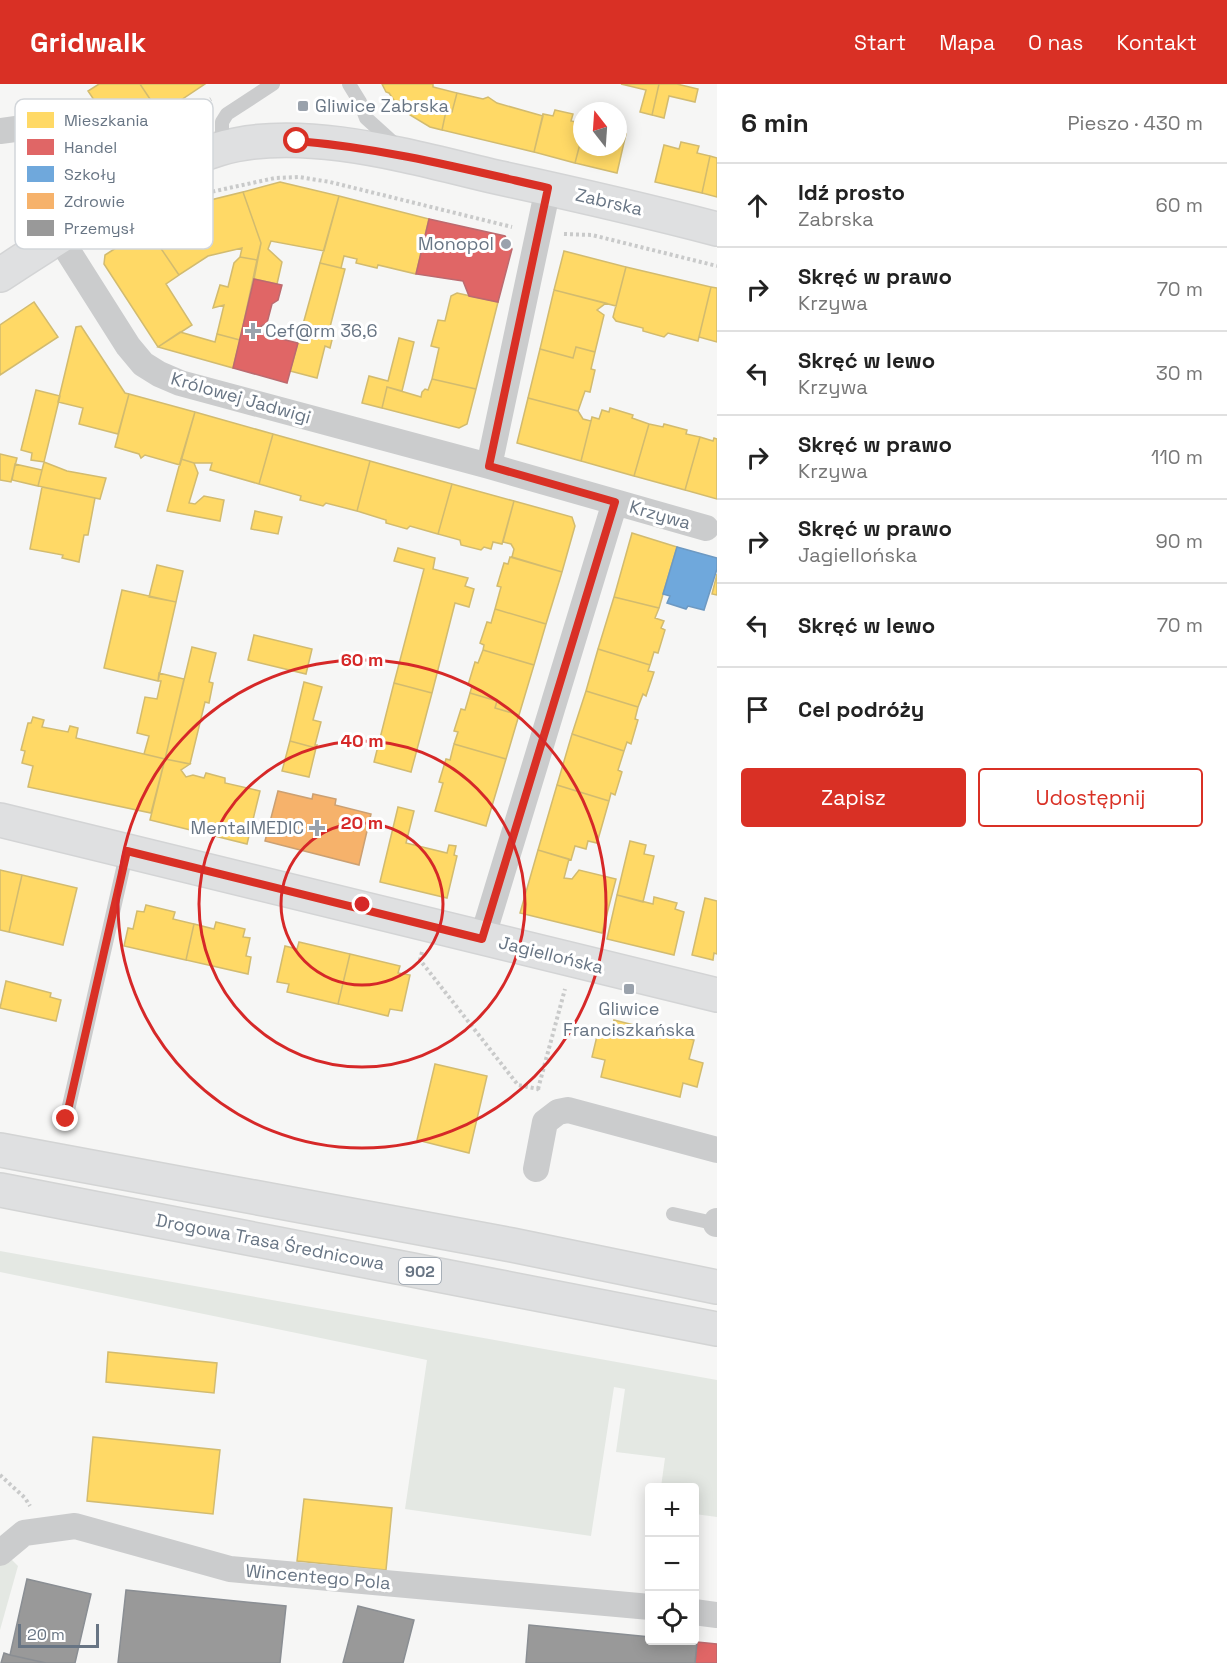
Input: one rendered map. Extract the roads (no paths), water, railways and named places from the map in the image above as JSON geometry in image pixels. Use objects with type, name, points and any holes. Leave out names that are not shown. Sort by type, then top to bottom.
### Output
[{"type":"main road","name":"Zabrska","points":[[213,152],[222,148],[265,142],[297,141],[338,144],[408,156],[717,229]]},
{"type":"main road","name":"Zabrska","points":[[0,275],[40,249]]},
{"type":"main road","name":"Jagiellońska","points":[[0,819],[717,995]]},
{"type":"main road","name":"902","points":[[0,1150],[512,1245],[717,1287]]},
{"type":"main road","name":"Drogowa Trasa Średnicowa","points":[[0,1190],[717,1329]]},
{"type":"main road","points":[[0,1208],[124,1214]]},
{"type":"street","points":[[0,131],[15,129]]},
{"type":"street","points":[[489,466],[548,188]]},
{"type":"street","name":"Królowej Jadwigi","points":[[67,249],[128,346],[143,364],[159,374],[180,383],[489,466]]},
{"type":"street","name":"Krzywa","points":[[489,466],[706,528]]},
{"type":"street","name":"Krzywa","points":[[482,939],[615,502]]},
{"type":"street","points":[[536,1169],[545,1122],[558,1112],[568,1110],[717,1150]]},
{"type":"street","name":"Wincentego Pola","points":[[0,1553],[24,1533],[75,1526],[230,1569],[645,1607]]},
{"type":"street","points":[[699,1613],[717,1615]]},
{"type":"lane","points":[[222,148],[222,122],[227,114],[273,84]]},
{"type":"lane","points":[[349,84],[366,118],[408,156]]},
{"type":"lane","points":[[66,1119],[127,851]]},
{"type":"lane","points":[[673,1214],[717,1223]]},
{"type":"place","name":"Gliwice Zabrska","points":[[303,106]]},
{"type":"place","name":"Monopol","points":[[506,244]]},
{"type":"place","name":"Cef@rm 36,6","points":[[253,331]]},
{"type":"place","name":"MentalMEDIC","points":[[317,828]]},
{"type":"place","name":"Gliwice Franciszkańska","points":[[629,989]]}]
